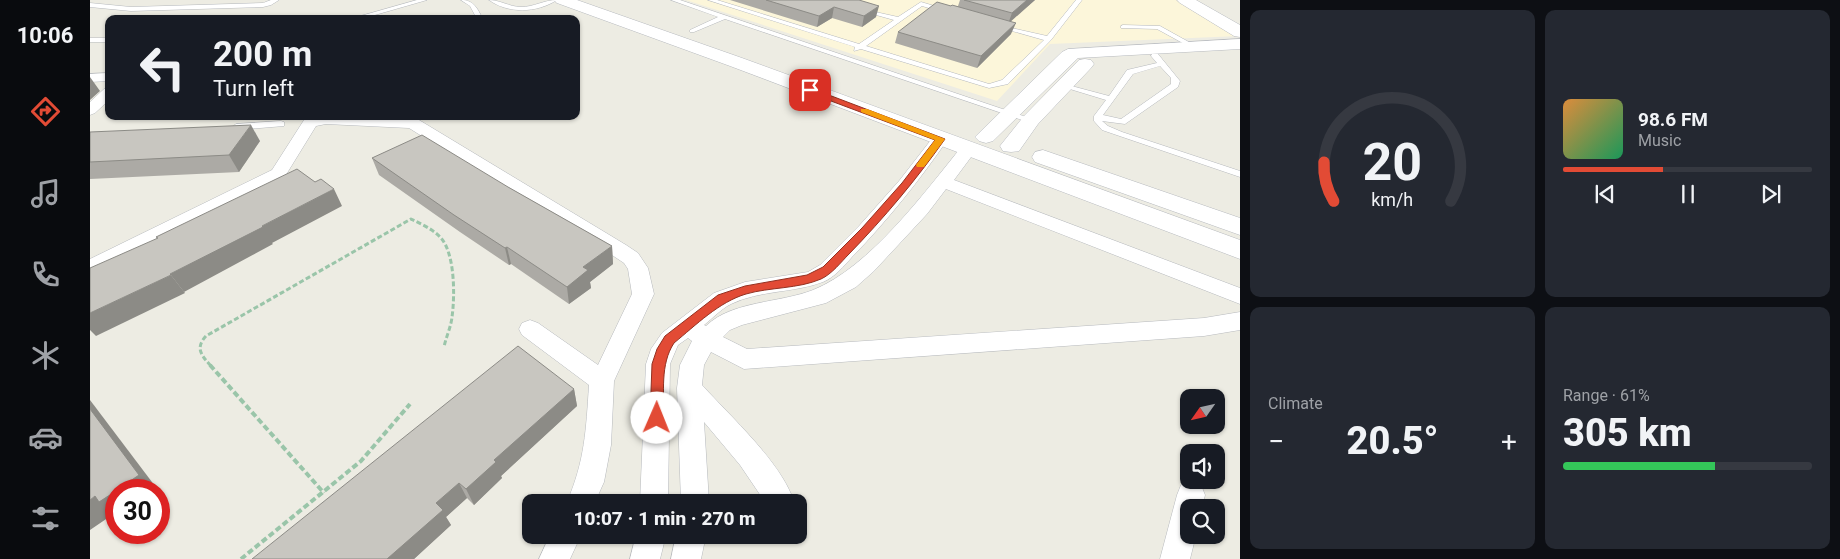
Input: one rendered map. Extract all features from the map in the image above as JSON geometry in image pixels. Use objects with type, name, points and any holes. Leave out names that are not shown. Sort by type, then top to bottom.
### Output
[{"type":"main road","points":[[562,0],[736,62],[940,139],[1011,146],[1240,227]]},
{"type":"main road","points":[[606,0],[692,31],[978,143],[1240,250]]},
{"type":"main road","points":[[1185,0],[1240,32]]},
{"type":"main road","points":[[978,143],[1068,56],[1080,51],[1171,54],[1240,44]]},
{"type":"main road","points":[[1068,56],[1088,62],[1108,58],[1240,52]]},
{"type":"main road","points":[[1011,146],[1031,120],[1088,62]]},
{"type":"street","points":[[90,78],[105,77]]},
{"type":"street","points":[[90,88],[105,93]]},
{"type":"street","points":[[90,110],[105,96]]},
{"type":"street","points":[[90,268],[278,174],[310,123],[322,120]]},
{"type":"street","points":[[348,120],[413,123],[619,250],[631,258],[638,268],[643,294],[602,381],[598,445],[590,482],[585,494]]},
{"type":"street","points":[[654,494],[658,364],[663,349],[670,339],[722,298],[745,290],[818,276],[827,270],[866,231],[905,185],[940,139]]},
{"type":"street","points":[[695,494],[689,388],[692,365],[698,351],[707,339],[722,324],[737,318],[818,297],[848,282],[868,266],[978,143]]},
{"type":"street","points":[[905,185],[937,189],[1240,296]]},
{"type":"street","points":[[687,325],[707,339],[744,359],[1204,327],[1240,322]]},
{"type":"street","points":[[530,328],[602,381]]},
{"type":"street","points":[[689,388],[731,434],[765,477],[775,494]]},
{"type":"street","points":[[1175,559],[1191,496]]},
{"type":"street","points":[[554,559],[562,544]]},
{"type":"street","points":[[645,559],[648,544]]},
{"type":"street","points":[[686,559],[689,544]]},
{"type":"lane","points":[[90,5],[99,9],[131,9],[263,5],[276,0]]},
{"type":"lane","points":[[368,15],[424,0]]},
{"type":"lane","points":[[464,0],[472,5],[478,15]]},
{"type":"lane","points":[[492,0],[512,8],[525,10],[554,0]]},
{"type":"lane","points":[[674,0],[1031,120]]},
{"type":"lane","points":[[711,0],[990,86],[1005,82],[1049,39],[1079,0]]},
{"type":"lane","points":[[844,57],[921,4],[939,6],[955,14]]},
{"type":"lane","points":[[856,8],[900,20]]},
{"type":"lane","points":[[692,31],[724,17]]},
{"type":"lane","points":[[993,24],[1049,39]]},
{"type":"lane","points":[[1098,116],[1122,122],[1175,85],[1176,81],[1171,54],[1158,27],[1123,27]]},
{"type":"lane","points":[[90,40],[105,40]]},
{"type":"lane","points":[[1171,54],[1130,72],[1098,116],[1098,121],[1119,134],[1240,174]]},
{"type":"lane","points":[[1064,86],[1110,100]]},
{"type":"lane","points":[[223,128],[281,124]]},
{"type":"path","points":[[324,493],[201,355],[198,350],[200,342],[232,321],[411,219],[431,230],[441,238],[447,247],[452,271],[452,318],[444,347]]},
{"type":"path","points":[[241,559],[324,493],[361,460],[410,404]]},
{"type":"shaded area","points":[[686,0],[1177,0],[1239,36],[1050,44],[997,101]]},
{"type":"building","points":[[766,0],[859,0],[879,6],[864,16],[834,7],[819,16]]},
{"type":"building","points":[[964,0],[1027,0],[1012,13]]},
{"type":"building","points":[[937,2],[1016,23],[981,56],[898,32]]},
{"type":"building","points":[[251,125],[229,155],[90,162],[90,132]]},
{"type":"building","points":[[422,135],[508,187],[612,246],[583,267],[588,270],[567,287],[454,215],[372,158]]},
{"type":"building","points":[[297,169],[315,182],[321,179],[334,189],[171,275],[90,313],[90,268],[158,238],[156,237]]},
{"type":"building","points":[[518,346],[574,389],[494,460],[496,462],[466,489],[459,483],[436,503],[443,510],[387,559],[252,559]]},
{"type":"building","points":[[90,409],[139,475],[133,479],[105,479],[105,498],[99,502],[95,496],[90,500]]},
{"type":"slow traffic","points":[[864,111],[940,139],[921,165]]},
{"type":"route","points":[[657,418],[658,364],[663,349],[670,339],[722,298],[745,290],[808,279],[818,276],[827,270],[866,231],[905,185],[940,139],[810,90]]}]
